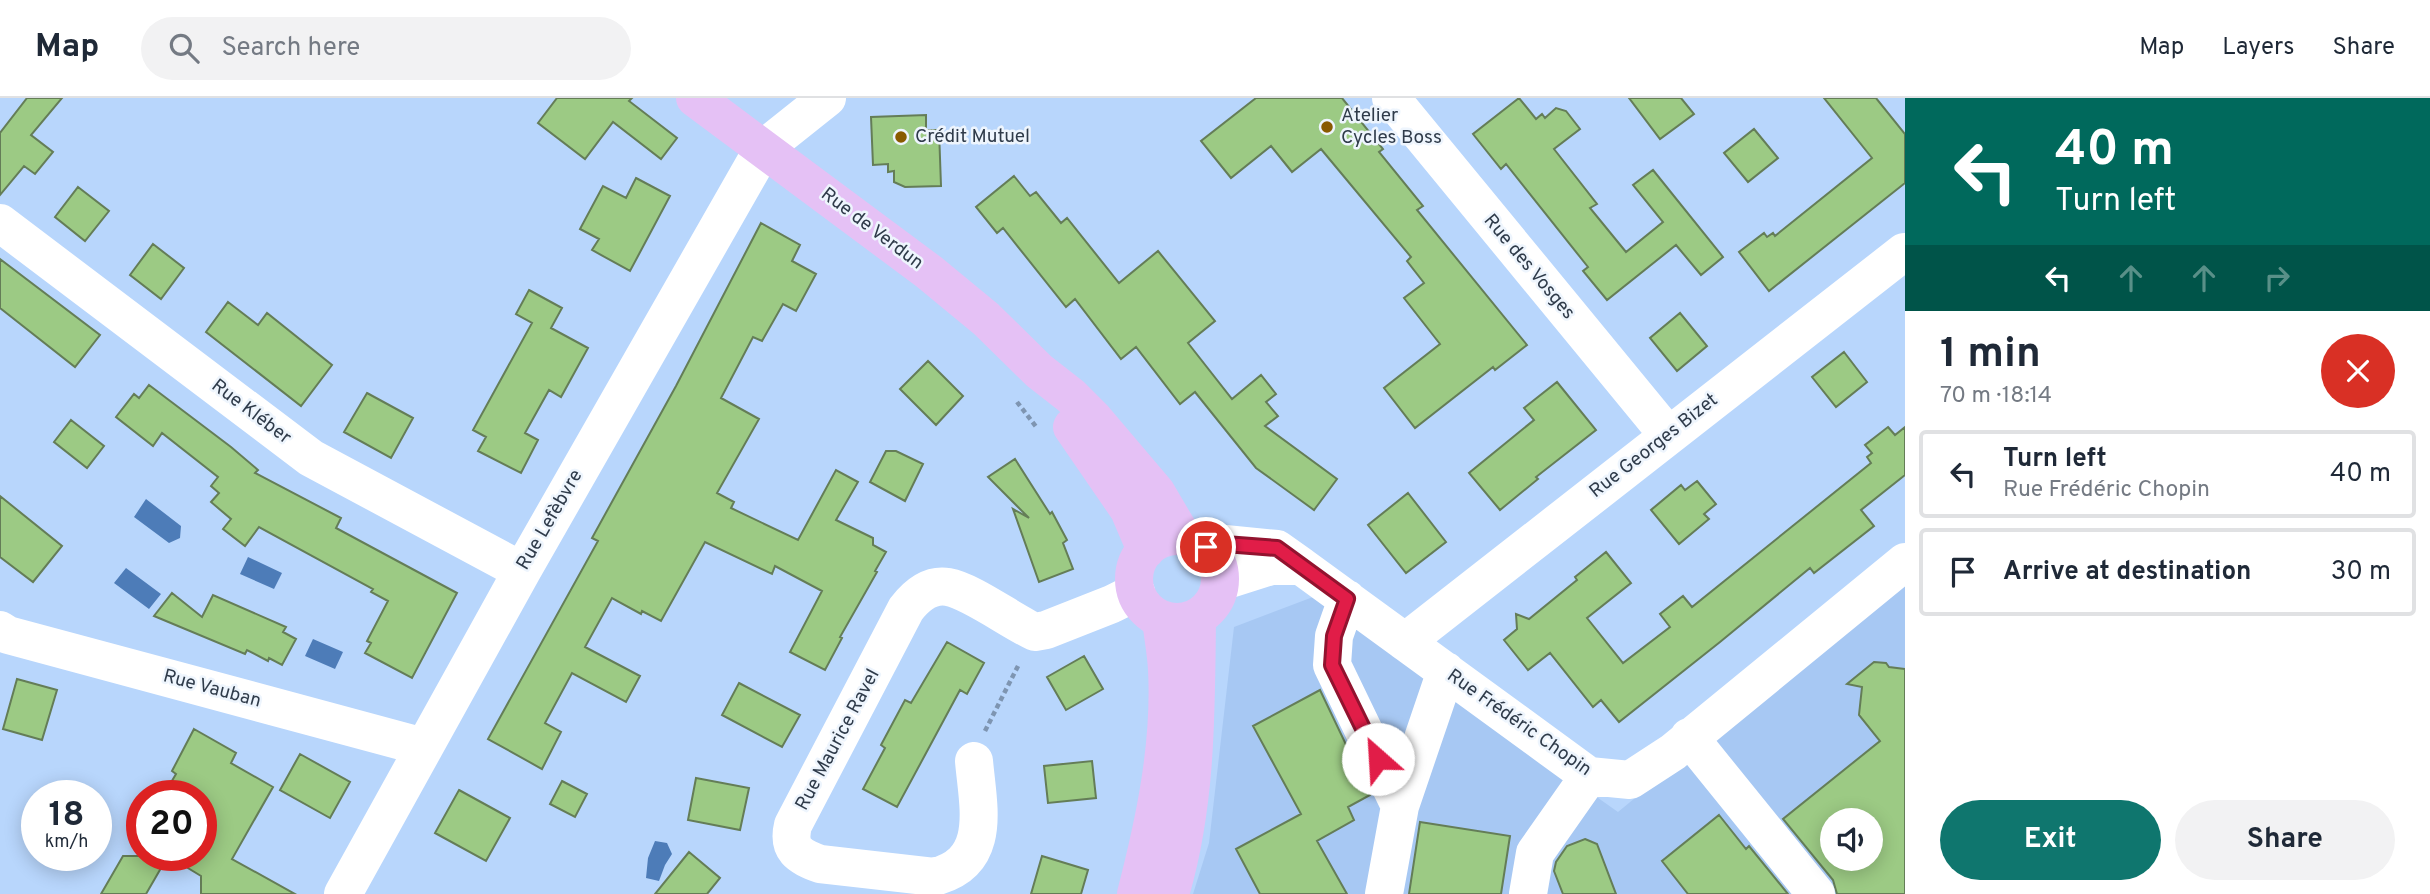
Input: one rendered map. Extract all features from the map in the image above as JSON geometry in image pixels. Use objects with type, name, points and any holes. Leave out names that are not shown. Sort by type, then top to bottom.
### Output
[{"type":"main road","name":"Rue de Verdun","points":[[695,98],[947,286],[1025,384],[1060,409],[1129,510],[1146,550]]},
{"type":"main road","name":"Rue de Verdun","points":[[1025,384],[1071,396],[1156,492],[1202,555]]},
{"type":"main road","points":[[1168,537],[1202,555],[1216,596],[1209,608],[1179,618],[1148,612],[1140,603],[1136,592],[1135,569],[1146,550],[1156,541],[1168,537]]},
{"type":"main road","points":[[1136,894],[1154,819],[1166,727],[1167,670],[1179,618]]},
{"type":"main road","points":[[1170,894],[1187,821],[1194,765],[1179,618]]},
{"type":"street","points":[[763,149],[827,98]]},
{"type":"street","name":"Rue des Vosges","points":[[1391,98],[1668,435]]},
{"type":"street","name":"Rue Lefèbvre","points":[[343,894],[522,571],[763,149]]},
{"type":"street","name":"Rue Kléber","points":[[0,223],[311,458],[522,571]]},
{"type":"street","name":"Rue Georges Bizet","points":[[1405,642],[1668,435],[1905,259]]},
{"type":"street","name":"Rue Frédéric Chopin","points":[[1202,555],[1271,566],[1301,566],[1589,776],[1630,780],[1673,752],[1905,562]]},
{"type":"street","name":"Rue Maurice Ravel","points":[[974,761],[979,830],[970,854],[949,873],[934,877],[820,864],[806,859],[793,846],[790,836],[793,825],[906,609],[921,593],[946,586],[1035,632]]},
{"type":"street","points":[[1035,632],[1112,604],[1136,592]]},
{"type":"street","points":[[1347,599],[1334,636],[1332,665],[1401,806]]},
{"type":"street","name":"Rue Vauban","points":[[0,630],[8,635],[424,747]]},
{"type":"street","points":[[1384,894],[1401,806],[1446,671]]},
{"type":"street","points":[[1689,737],[1816,894]]},
{"type":"street","points":[[1528,894],[1535,853],[1589,776]]},
{"type":"path","points":[[1025,384],[1044,437]]},
{"type":"path","points":[[974,761],[982,738],[1035,632]]},
{"type":"shaded area","points":[[146,499],[181,526],[180,538],[169,543],[134,517]]},
{"type":"shaded area","points":[[248,557],[282,573],[274,589],[240,574]]},
{"type":"shaded area","points":[[126,568],[161,594],[149,609],[114,583]]},
{"type":"shaded area","points":[[1905,576],[1905,894],[1193,894],[1209,843],[1234,627],[1313,597],[1618,812]]},
{"type":"shaded area","points":[[313,639],[343,652],[335,669],[305,656]]},
{"type":"shaded area","points":[[655,841],[667,843],[672,854],[659,881],[646,878],[648,858]]},
{"type":"building","points":[[27,98],[62,98],[31,135],[53,152],[35,174],[24,166],[0,195],[0,133]]},
{"type":"building","points":[[557,98],[632,98],[629,101],[677,138],[661,159],[613,122],[585,159],[538,123]]},
{"type":"building","points":[[1256,98],[1342,98],[1383,149],[1379,152],[1423,206],[1417,210],[1527,345],[1495,370],[1493,367],[1415,428],[1384,388],[1440,344],[1404,298],[1424,283],[1407,261],[1411,257],[1321,149],[1292,172],[1271,146],[1231,178],[1201,141]]},
{"type":"building","points":[[1519,98],[1536,119],[1542,114],[1545,118],[1556,108],[1566,111],[1580,129],[1554,149],[1597,204],[1590,208],[1626,252],[1663,222],[1633,185],[1653,170],[1723,257],[1701,275],[1676,245],[1607,300],[1583,271],[1588,267],[1506,164],[1501,169],[1473,134]]},
{"type":"building","points":[[1629,98],[1681,98],[1694,114],[1660,139]]},
{"type":"building","points":[[1824,98],[1876,98],[1905,134],[1905,183],[1769,291],[1739,252],[1764,233],[1767,237],[1773,233],[1775,236],[1872,158]]},
{"type":"building","name":"Crédit Mutuel","points":[[926,115],[926,130],[939,130],[941,186],[905,187],[894,182],[894,171],[888,172],[888,164],[873,165],[871,117]]},
{"type":"building","points":[[1754,129],[1778,158],[1748,182],[1724,153]]},
{"type":"building","points":[[1014,176],[1030,196],[1036,192],[1061,223],[1067,218],[1119,283],[1158,251],[1215,321],[1188,343],[1232,399],[1261,375],[1276,394],[1266,402],[1278,416],[1265,426],[1337,479],[1314,510],[1256,468],[1195,392],[1180,404],[1136,347],[1121,359],[1075,299],[1066,307],[1003,228],[997,233],[976,207]]},
{"type":"building","points":[[636,178],[670,196],[630,271],[592,250],[599,239],[580,229],[603,186],[626,198]]},
{"type":"building","points":[[78,187],[109,211],[85,241],[55,217]]},
{"type":"building","points":[[761,223],[800,245],[792,261],[816,274],[796,311],[783,304],[762,341],[753,337],[721,398],[759,419],[717,493],[734,502],[731,508],[798,540],[836,470],[858,482],[836,520],[873,538],[873,545],[886,552],[825,670],[790,652],[822,591],[775,566],[772,574],[705,542],[661,621],[642,611],[641,614],[612,598],[585,647],[640,676],[626,702],[572,673],[545,723],[561,732],[542,769],[488,739],[598,541],[592,538],[676,386]]},
{"type":"building","points":[[153,244],[184,268],[161,299],[130,275]]},
{"type":"building","points":[[0,259],[100,335],[75,367],[0,308]]},
{"type":"building","points":[[529,290],[562,308],[551,328],[588,348],[561,397],[549,390],[525,433],[538,440],[521,473],[478,451],[486,437],[473,430],[532,323],[516,314]]},
{"type":"building","points":[[228,302],[258,325],[267,313],[332,365],[301,406],[206,332]]},
{"type":"building","points":[[1680,313],[1707,346],[1677,371],[1650,338]]},
{"type":"building","points":[[1844,352],[1867,382],[1836,407],[1812,377]]},
{"type":"building","points":[[928,361],[963,396],[936,425],[900,389]]},
{"type":"building","points":[[1557,382],[1596,430],[1536,477],[1538,479],[1500,510],[1469,473],[1534,420],[1524,408]]},
{"type":"building","points":[[149,385],[231,447],[258,470],[255,473],[341,518],[336,528],[457,593],[412,678],[365,653],[371,643],[367,641],[388,601],[371,592],[373,589],[259,527],[245,546],[223,529],[231,519],[211,502],[219,493],[211,486],[218,477],[162,433],[153,446],[116,417],[134,394],[139,398]]},
{"type":"building","points":[[367,393],[413,418],[391,458],[344,432]]},
{"type":"building","points":[[71,420],[104,446],[87,468],[54,442]]},
{"type":"building","points":[[1888,427],[1895,435],[1905,427],[1905,475],[1861,510],[1874,526],[1814,573],[1810,568],[1619,722],[1601,700],[1593,707],[1550,653],[1528,670],[1504,640],[1517,629],[1516,614],[1529,619],[1606,552],[1631,583],[1587,618],[1623,663],[1670,627],[1660,614],[1683,596],[1692,607],[1871,463],[1867,457],[1872,453],[1865,445]]},
{"type":"building","points":[[886,451],[896,451],[923,464],[905,501],[870,482]]},
{"type":"building","points":[[1015,459],[1050,514],[1052,512],[1067,540],[1063,543],[1073,569],[1039,582],[1013,509],[1029,518],[988,477]]},
{"type":"building","points":[[1697,481],[1716,504],[1704,514],[1709,519],[1679,544],[1651,510],[1681,485],[1685,490]]},
{"type":"building","points":[[1408,493],[1446,542],[1406,573],[1368,525]]},
{"type":"building","points":[[0,496],[62,546],[33,582],[0,557]]},
{"type":"building","points":[[172,593],[202,617],[213,595],[286,627],[283,632],[296,639],[282,665],[247,650],[245,654],[154,616]]},
{"type":"building","points":[[947,642],[984,663],[967,694],[960,690],[897,807],[863,789],[885,748],[881,745],[905,700],[911,703]]},
{"type":"building","points":[[1084,656],[1103,689],[1066,710],[1047,677]]},
{"type":"building","points":[[1874,662],[1905,669],[1905,894],[1837,894],[1833,880],[1826,871],[1883,871],[1883,808],[1820,808],[1820,864],[1783,819],[1880,741],[1859,715],[1862,687],[1847,684]]},
{"type":"building","points":[[17,679],[57,690],[42,740],[3,729]]},
{"type":"building","points":[[739,683],[800,715],[782,747],[722,715]]},
{"type":"building","points":[[1320,690],[1370,795],[1348,807],[1354,820],[1317,841],[1347,894],[1260,894],[1236,849],[1301,814],[1253,726]]},
{"type":"building","points":[[194,729],[236,753],[231,763],[273,787],[232,859],[295,894],[201,894],[201,876],[193,871],[217,871],[217,780],[172,780],[176,774],[172,771]]},
{"type":"building","points":[[300,754],[350,782],[330,818],[280,790]]},
{"type":"building","points":[[1092,761],[1096,798],[1048,803],[1044,766]]},
{"type":"building","points":[[696,778],[749,788],[740,830],[688,820]]},
{"type":"building","points":[[562,781],[587,794],[575,817],[550,804]]},
{"type":"building","points":[[459,790],[510,818],[486,861],[435,833]]},
{"type":"building","points":[[1719,815],[1746,849],[1749,846],[1788,894],[1688,894],[1662,861]]},
{"type":"building","points":[[1420,822],[1510,836],[1501,894],[1409,894]]},
{"type":"building","points":[[1585,839],[1597,844],[1616,894],[1563,894],[1554,871],[1556,862],[1567,846]]},
{"type":"building","points":[[689,852],[720,878],[707,894],[655,894]]},
{"type":"building","points":[[123,856],[126,856],[126,871],[159,871],[146,894],[101,894]]},
{"type":"building","points":[[1042,856],[1088,870],[1081,894],[1031,894]]},
{"type":"place","name":"Atelier Cycles Boss","points":[[1327,127]]},
{"type":"place","name":"Crédit Mutuel","points":[[901,137]]},
{"type":"route","points":[[1206,547],[1225,544],[1277,548],[1347,599],[1334,636],[1332,665],[1378,759]]}]
